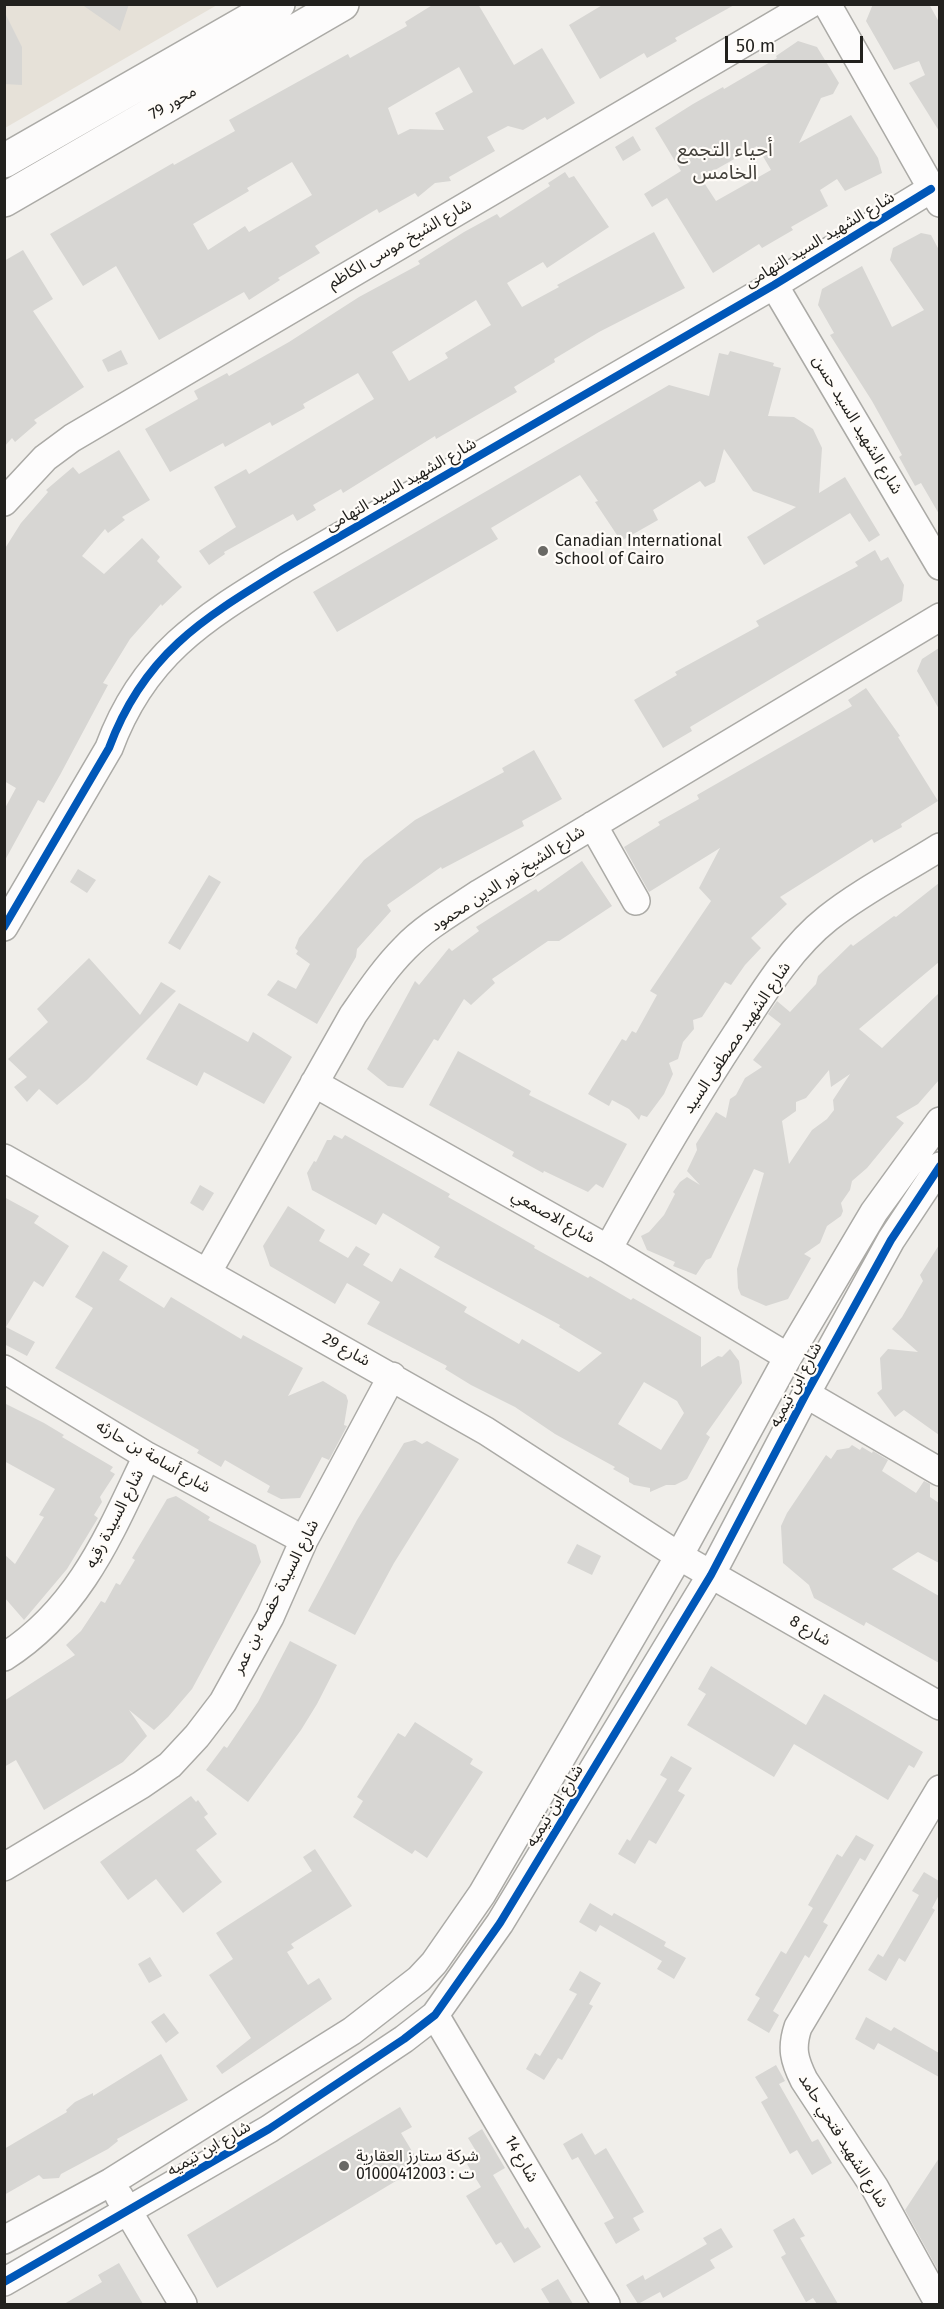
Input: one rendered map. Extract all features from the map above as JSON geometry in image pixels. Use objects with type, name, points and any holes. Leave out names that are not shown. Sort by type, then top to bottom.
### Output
[{"type":"main road","name":"محور 79","points":[[4,161],[278,4]]},
{"type":"main road","name":"محور 79","points":[[4,200],[342,4]]},
{"type":"street","name":"شارع الشيخ موسى الكاظم","points":[[4,502],[45,458],[72,438],[810,4]]},
{"type":"street","points":[[827,4],[935,196]]},
{"type":"street","name":"شارع الشهيد السيد التهامى","points":[[7,918],[109,748],[121,716],[137,688],[158,661],[183,638],[229,603],[287,567],[774,285],[935,196]]},
{"type":"street","name":"شارع الشهيد السيد حسن","points":[[774,285],[939,566]]},
{"type":"street","name":"شارع الشيخ نور الدين محمود","points":[[207,1273],[352,1015],[376,981],[405,947],[446,915],[939,618]]},
{"type":"street","points":[[593,825],[636,901]]},
{"type":"street","name":"شارع الشهيد مصطفى السيد","points":[[608,1249],[660,1154],[744,1021],[788,960],[826,920],[870,889],[939,847]]},
{"type":"street","name":"شارع الاصمعي","points":[[314,1083],[608,1249],[788,1358]]},
{"type":"street","name":"شارع ابن تيميه","points":[[4,2240],[111,2182],[244,2100],[381,2010],[419,1979],[434,1963],[482,1894],[679,1556],[788,1358],[880,1203],[939,1121]]},
{"type":"street","name":"شارع 29","points":[[4,1158],[486,1431],[679,1556]]},
{"type":"street","name":"شارع ابن تيميه","points":[[4,2282],[129,2212],[269,2129],[404,2039],[439,2009],[500,1923],[711,1575],[806,1394],[891,1240],[939,1166]]},
{"type":"street","name":"شارع أسامة بن حارثه","points":[[4,1369],[147,1456],[304,1540]]},
{"type":"street","name":"شارع السيدة حفصه بن عمر","points":[[4,1867],[141,1785],[170,1765],[197,1736],[222,1702],[270,1617],[304,1540],[392,1376]]},
{"type":"street","points":[[806,1394],[939,1472]]},
{"type":"street","name":"شارع السيدة رقيه","points":[[4,1657],[34,1634],[63,1605],[96,1561],[147,1456]]},
{"type":"street","name":"شارع 8","points":[[679,1556],[939,1706]]},
{"type":"street","name":"شارع الشهيد فتحي حامد","points":[[939,1789],[798,2027],[793,2047],[797,2066],[804,2080],[875,2188],[939,2304]]},
{"type":"street","name":"شارع 14","points":[[419,1979],[439,2009],[606,2304]]},
{"type":"street","points":[[381,2010],[404,2039]]},
{"type":"street","points":[[111,2182],[183,2304]]},
{"type":"shaded area","points":[[5,5],[217,5],[5,128]]},
{"type":"building","points":[[81,4],[129,4],[120,31]]},
{"type":"building","points":[[434,4],[478,4],[514,65],[542,48],[575,103],[547,120],[545,117],[523,130],[508,126],[487,137],[495,151],[449,177],[451,181],[435,183],[418,197],[415,193],[379,213],[377,209],[315,246],[320,253],[278,278],[280,280],[249,300],[244,292],[159,340],[116,266],[83,286],[50,234],[173,163],[174,165],[235,131],[229,120],[348,54],[350,58],[407,26],[405,22]],"holes":[[[459,67],[473,92],[435,113],[444,130],[410,129],[398,135],[388,108]],[[292,162],[312,195],[249,232],[245,226],[208,250],[193,224],[249,191],[247,188]]]},
{"type":"building","points":[[604,4],[736,4],[675,38],[677,41],[647,58],[644,53],[600,79],[569,25]]},
{"type":"building","points":[[873,4],[929,4],[939,22],[939,131],[909,83],[925,75],[919,61],[894,70],[866,21]]},
{"type":"building","points":[[4,11],[22,47],[22,85],[4,84]]},
{"type":"building","points":[[798,41],[817,47],[839,83],[833,94],[821,98],[799,143],[851,115],[878,158],[882,173],[845,191],[837,179],[820,190],[828,206],[791,227],[793,230],[762,248],[759,244],[713,273],[667,198],[652,207],[644,194],[681,171],[655,128],[693,104],[777,58],[776,56]],"holes":[[[757,146],[771,170],[716,201],[701,178]]]},
{"type":"building","points":[[633,136],[641,150],[623,161],[615,147]]},
{"type":"building","points":[[565,172],[569,178],[574,176],[609,227],[547,268],[543,262],[507,283],[522,307],[559,287],[557,285],[654,232],[685,288],[599,332],[554,359],[555,362],[514,387],[517,392],[436,439],[435,436],[343,493],[341,489],[313,505],[316,510],[297,521],[293,514],[224,552],[225,554],[209,565],[199,551],[236,527],[214,487],[246,469],[249,474],[374,399],[358,373],[303,404],[305,408],[272,426],[270,422],[225,447],[223,443],[170,472],[145,429],[198,399],[194,391],[227,373],[229,376],[289,342],[359,297],[420,264],[418,261],[464,232],[497,214],[500,218],[550,186],[548,183]],"holes":[[[476,300],[491,325],[445,353],[448,358],[409,381],[392,352]]]},
{"type":"building","points":[[921,233],[931,235],[939,250],[939,514],[921,483],[915,486],[899,457],[902,455],[872,401],[830,335],[834,333],[818,305],[822,289],[862,266],[892,327],[924,310],[890,260],[893,248]]},
{"type":"building","points":[[23,250],[53,299],[33,311],[84,387],[34,420],[37,423],[15,442],[12,438],[4,447],[4,261]]},
{"type":"building","points":[[121,350],[128,364],[108,372],[102,360]]},
{"type":"building","points":[[730,351],[774,363],[773,366],[781,368],[768,416],[794,417],[813,429],[822,448],[819,493],[845,477],[880,535],[869,542],[850,513],[764,565],[747,537],[796,507],[753,491],[724,449],[715,482],[705,487],[700,481],[653,510],[658,520],[621,541],[580,475],[491,528],[498,539],[337,632],[313,592],[669,385],[709,396],[719,353],[728,355]]},
{"type":"building","points":[[119,450],[150,500],[122,517],[125,520],[108,533],[105,529],[82,556],[104,574],[142,538],[160,557],[157,561],[182,587],[162,606],[161,604],[130,639],[103,683],[108,685],[60,775],[44,803],[38,800],[4,862],[4,810],[16,788],[4,781],[4,550],[21,523],[48,492],[46,490],[73,467],[79,474]]},
{"type":"building","points":[[875,550],[881,561],[888,557],[904,585],[902,601],[690,727],[692,731],[663,748],[634,700],[677,675],[675,672],[759,626],[756,621],[858,566],[855,562]]},
{"type":"building","points":[[939,648],[939,709],[917,671],[922,659]]},
{"type":"building","points":[[866,688],[900,736],[898,737],[938,801],[901,824],[902,827],[874,843],[872,839],[780,897],[787,904],[751,938],[761,948],[731,985],[725,982],[702,1017],[693,1020],[694,1029],[683,1042],[678,1059],[669,1063],[673,1074],[664,1094],[647,1117],[641,1115],[639,1120],[629,1109],[612,1100],[609,1106],[588,1094],[622,1039],[626,1041],[632,1031],[636,1033],[657,995],[650,991],[711,901],[699,888],[720,848],[649,892],[624,847],[660,825],[658,822],[699,799],[697,795],[852,706],[848,700]]},
{"type":"building","points":[[534,750],[562,799],[522,821],[524,826],[442,869],[441,867],[387,905],[391,911],[357,949],[356,957],[317,1024],[267,995],[278,980],[296,989],[310,964],[296,954],[298,951],[295,948],[299,938],[364,860],[415,820],[504,772],[502,768]]},
{"type":"building","points":[[582,861],[612,906],[559,941],[548,941],[492,979],[495,983],[471,1005],[464,999],[438,1041],[434,1039],[403,1088],[388,1086],[367,1069],[415,981],[419,985],[449,948],[452,951],[479,931],[476,927],[536,889],[538,892]]},
{"type":"building","points":[[78,869],[96,880],[87,893],[70,882]]},
{"type":"building","points":[[209,875],[221,882],[180,950],[168,943]]},
{"type":"building","points":[[939,883],[939,962],[859,1029],[882,1048],[939,993],[939,1080],[918,1104],[896,1117],[904,1123],[867,1168],[852,1181],[850,1190],[841,1203],[843,1211],[841,1216],[827,1226],[820,1243],[804,1254],[811,1258],[788,1299],[766,1306],[741,1295],[738,1288],[737,1269],[764,1173],[754,1169],[711,1258],[706,1260],[696,1275],[673,1266],[675,1262],[647,1250],[641,1236],[649,1232],[664,1215],[675,1194],[673,1192],[680,1182],[687,1177],[700,1185],[687,1171],[697,1150],[696,1144],[716,1112],[726,1118],[730,1099],[736,1095],[745,1078],[762,1067],[753,1060],[781,1024],[768,1014],[777,1001],[790,1012],[816,984],[818,976],[851,944],[853,946],[894,916],[896,917]],"holes":[[[829,1070],[831,1087],[850,1074],[833,1100],[834,1110],[827,1119],[812,1130],[789,1164],[782,1121],[796,1111],[796,1102],[806,1098]]]},
{"type":"building","points":[[89,958],[140,1015],[161,982],[176,991],[87,1080],[57,1105],[39,1089],[27,1102],[14,1087],[27,1077],[8,1059],[48,1022],[37,1009]]},
{"type":"building","points":[[179,1003],[248,1042],[253,1032],[292,1057],[264,1104],[204,1072],[197,1086],[146,1059]]},
{"type":"building","points":[[458,1051],[531,1091],[529,1095],[627,1144],[603,1188],[596,1184],[588,1192],[544,1171],[543,1173],[512,1156],[514,1152],[429,1105]]},
{"type":"building","points":[[334,1135],[342,1139],[345,1135],[450,1194],[448,1197],[535,1246],[534,1248],[631,1300],[633,1298],[701,1337],[701,1367],[718,1356],[722,1357],[730,1349],[739,1361],[742,1383],[706,1434],[710,1437],[687,1479],[650,1492],[650,1488],[634,1485],[629,1482],[629,1478],[613,1469],[615,1467],[555,1434],[515,1407],[471,1385],[445,1369],[447,1366],[367,1324],[380,1302],[347,1283],[335,1304],[270,1266],[263,1246],[288,1206],[325,1230],[319,1241],[348,1258],[356,1246],[370,1254],[363,1265],[392,1282],[400,1268],[467,1307],[464,1312],[519,1344],[522,1339],[579,1372],[602,1353],[559,1327],[560,1325],[434,1257],[440,1247],[383,1213],[376,1225],[312,1190],[307,1173],[314,1161],[316,1162],[327,1140],[331,1140]],"holes":[[[644,1382],[677,1401],[684,1413],[661,1450],[618,1424]]]},
{"type":"building","points":[[200,1185],[214,1193],[203,1211],[190,1203]]},
{"type":"building","points":[[4,1197],[39,1216],[34,1223],[69,1246],[43,1287],[34,1281],[6,1327],[35,1342],[27,1356],[4,1344]]},
{"type":"building","points":[[939,1245],[939,1435],[904,1410],[895,1417],[877,1393],[882,1389],[880,1358],[888,1349],[918,1352],[892,1329],[902,1317],[923,1281],[920,1275]]},
{"type":"building","points":[[103,1251],[128,1266],[119,1280],[164,1308],[171,1297],[241,1339],[243,1335],[303,1368],[288,1396],[323,1381],[346,1395],[348,1401],[344,1425],[347,1426],[329,1460],[322,1457],[300,1498],[281,1499],[267,1492],[270,1486],[225,1460],[221,1467],[197,1453],[199,1450],[55,1368],[93,1308],[75,1297]]},
{"type":"building","points":[[4,1403],[64,1435],[62,1437],[113,1467],[110,1471],[115,1474],[100,1497],[102,1502],[94,1515],[98,1518],[67,1569],[24,1620],[4,1597],[4,1554],[15,1564],[44,1517],[39,1515],[55,1489],[4,1461]]},
{"type":"building","points":[[415,1440],[422,1444],[427,1441],[459,1459],[394,1563],[355,1635],[308,1611],[357,1520],[404,1443]]},
{"type":"building","points":[[852,1445],[860,1450],[862,1447],[872,1453],[873,1451],[888,1460],[882,1471],[916,1493],[924,1481],[930,1484],[930,1497],[939,1503],[939,1563],[918,1552],[892,1569],[939,1596],[939,1663],[866,1622],[864,1626],[814,1598],[809,1585],[783,1563],[781,1526],[787,1513],[826,1455],[831,1459],[837,1450],[849,1448]]},
{"type":"building","points":[[176,1496],[210,1517],[208,1520],[256,1545],[261,1562],[192,1689],[168,1717],[154,1730],[129,1710],[147,1736],[123,1762],[44,1810],[16,1760],[4,1767],[4,1701],[75,1655],[66,1645],[81,1631],[101,1601],[105,1603],[116,1583],[120,1585],[135,1560],[132,1558],[167,1499]]},
{"type":"building","points":[[577,1544],[601,1556],[592,1575],[567,1563]]},
{"type":"building","points":[[290,1641],[337,1665],[301,1730],[248,1802],[206,1770],[224,1746],[227,1748],[258,1702]]},
{"type":"building","points":[[711,1666],[806,1725],[824,1694],[923,1752],[914,1768],[909,1765],[888,1800],[794,1744],[774,1777],[687,1725],[706,1694],[698,1689]]},
{"type":"building","points":[[415,1722],[473,1759],[470,1764],[483,1772],[427,1858],[415,1850],[412,1854],[353,1817],[363,1801],[357,1797],[398,1733],[405,1737]]},
{"type":"building","points":[[671,1756],[692,1768],[678,1791],[685,1795],[656,1844],[649,1840],[635,1864],[618,1854],[627,1839],[630,1841],[667,1779],[660,1775]]},
{"type":"building","points":[[191,1796],[196,1802],[198,1800],[208,1814],[204,1817],[217,1834],[196,1850],[222,1882],[183,1913],[156,1879],[128,1900],[100,1862]]},
{"type":"building","points":[[856,1835],[874,1845],[865,1861],[860,1858],[823,1922],[828,1925],[809,1958],[805,1955],[773,2011],[779,2015],[769,2033],[747,2020],[760,1998],[755,1995],[781,1951],[786,1954],[813,1908],[808,1905],[837,1854],[842,1857]]},
{"type":"building","points":[[315,1849],[352,1906],[291,1944],[294,1948],[287,1952],[308,1985],[319,1978],[332,1999],[222,2074],[216,2066],[251,2038],[209,1975],[233,1959],[216,1933],[312,1871],[303,1857]]},
{"type":"building","points":[[924,1872],[939,1881],[939,1895],[932,1908],[935,1910],[905,1962],[899,1958],[886,1981],[868,1970],[878,1954],[883,1957],[919,1895],[912,1891]]},
{"type":"building","points":[[590,1903],[612,1916],[614,1913],[666,1942],[664,1946],[686,1958],[674,1979],[657,1969],[662,1961],[600,1925],[596,1932],[579,1922]]},
{"type":"building","points":[[150,1957],[162,1976],[149,1983],[138,1964]]},
{"type":"building","points":[[580,1971],[601,1983],[589,2004],[593,2006],[562,2060],[558,2058],[544,2080],[526,2069],[535,2053],[540,2056],[577,1994],[569,1990]]},
{"type":"building","points":[[164,2013],[179,2033],[166,2043],[151,2022]]},
{"type":"building","points":[[866,2017],[891,2031],[894,2027],[939,2053],[939,2077],[878,2043],[874,2050],[855,2039]]},
{"type":"building","points":[[161,2054],[188,2100],[117,2139],[118,2141],[108,2149],[61,2174],[59,2178],[43,2179],[39,2175],[4,2195],[4,2149],[67,2112],[66,2110],[75,2102],[93,2093],[93,2096]]},
{"type":"building","points":[[776,2065],[785,2081],[779,2084],[812,2142],[818,2139],[832,2163],[812,2175],[797,2150],[790,2154],[761,2102],[768,2098],[755,2077]]},
{"type":"building","points":[[400,2107],[412,2127],[401,2133],[421,2166],[217,2288],[187,2235]]},
{"type":"building","points":[[482,2129],[505,2168],[493,2175],[525,2229],[528,2227],[541,2247],[514,2263],[501,2242],[496,2245],[466,2196],[481,2187],[467,2164],[479,2156],[468,2138]]},
{"type":"building","points":[[582,2133],[595,2155],[606,2148],[644,2212],[633,2218],[640,2230],[616,2244],[604,2223],[614,2218],[578,2157],[572,2160],[563,2144]]},
{"type":"building","points":[[939,2158],[939,2272],[905,2210]]},
{"type":"building","points":[[794,2218],[805,2236],[800,2238],[838,2304],[817,2304],[813,2298],[806,2302],[781,2257],[786,2254],[773,2230]]},
{"type":"building","points":[[721,2228],[733,2247],[710,2260],[715,2268],[663,2298],[660,2292],[638,2304],[626,2285],[643,2275],[645,2280],[707,2244],[703,2238]]},
{"type":"building","points":[[119,2263],[143,2304],[64,2304],[102,2282],[98,2275]]},
{"type":"building","points":[[558,2279],[573,2304],[550,2304],[541,2289]]},
{"type":"cycle path","points":[[4,927],[109,748],[123,715],[140,687],[159,662],[203,622],[287,567],[774,285],[931,189]]},
{"type":"cycle path","points":[[4,2282],[269,2129],[404,2039],[435,2015],[500,1923],[711,1575],[806,1394],[891,1240],[940,1166]]},
{"type":"place","name":"Canadian International School of Cairo","points":[[543,551]]},
{"type":"place","name":"شركة ستارز العقارية ت : 01000412003","points":[[344,2166]]},
{"type":"district","name":"أحياء التجمع الخامس","points":[[725,162]]}]
